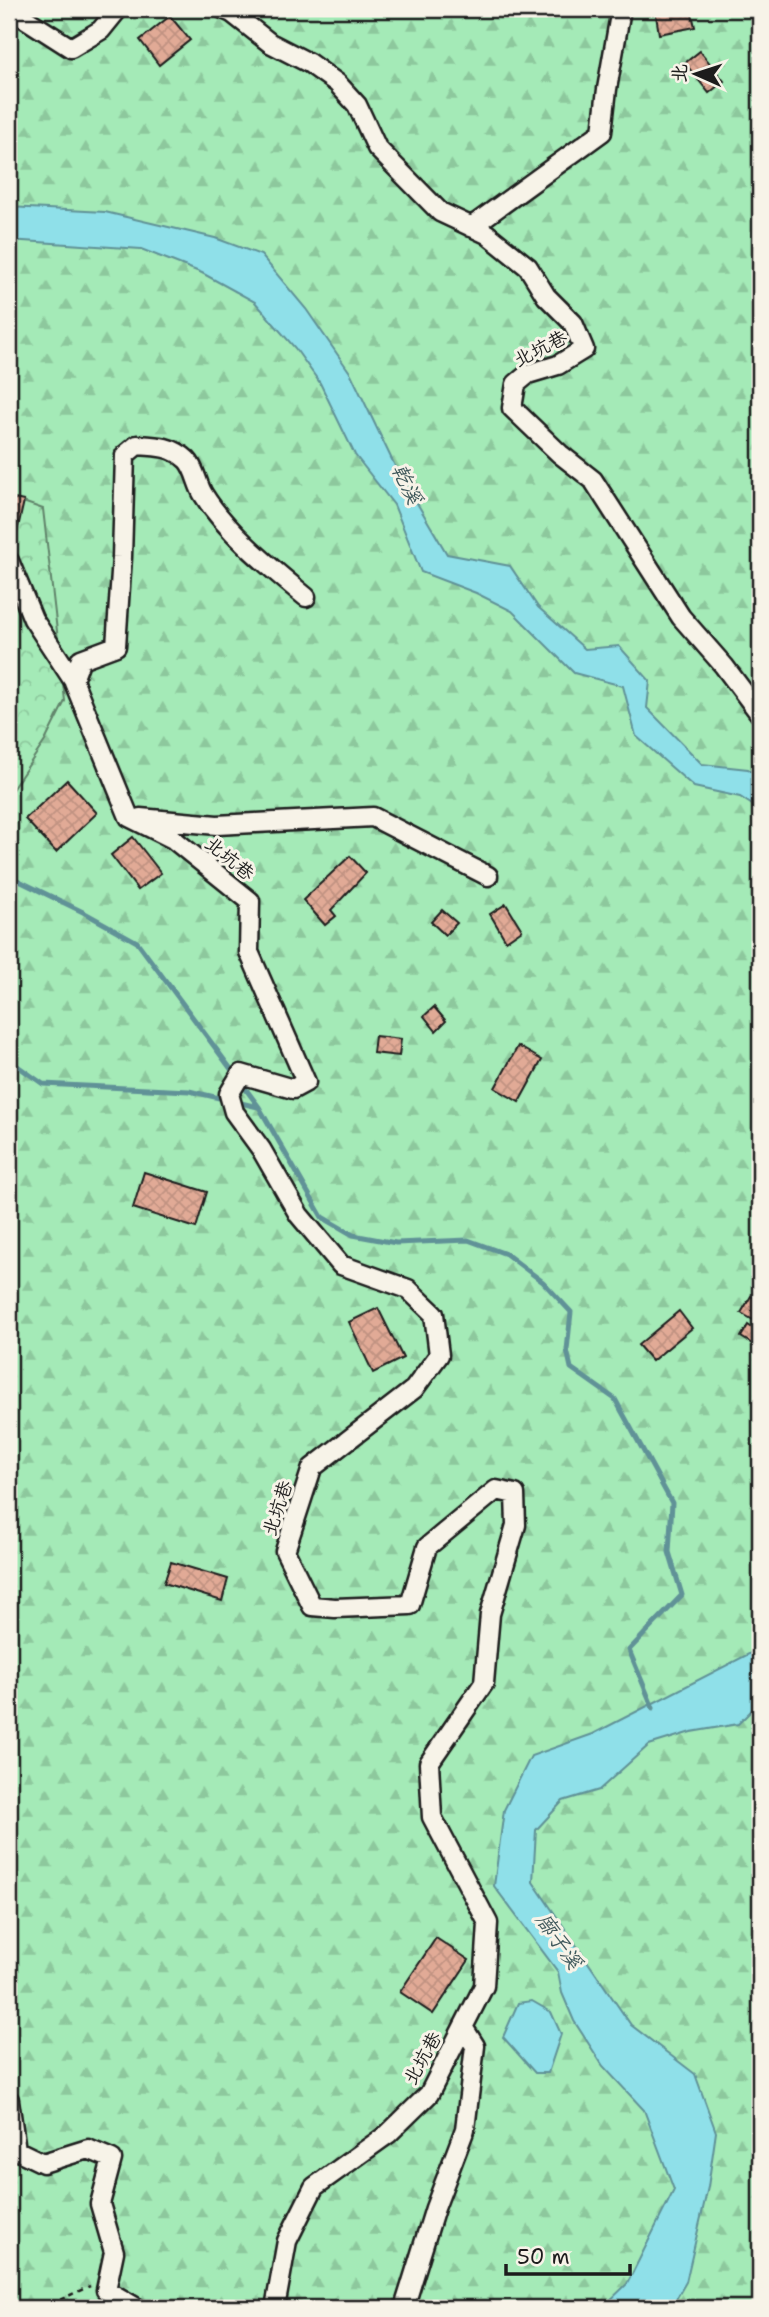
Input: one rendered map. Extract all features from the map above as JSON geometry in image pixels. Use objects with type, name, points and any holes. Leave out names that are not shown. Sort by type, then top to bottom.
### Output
[{"type":"street","points":[[15,9],[21,16],[71,48],[101,30],[118,9]]},
{"type":"street","name":"北坑巷","points":[[223,9],[270,43],[309,63],[337,83],[357,105],[377,148],[440,212],[487,234],[528,267],[546,296],[573,323],[584,349],[558,365],[528,374],[516,383],[512,408],[560,454],[593,480],[681,617],[724,666],[760,714]]},
{"type":"street","points":[[471,227],[603,132],[607,89],[621,9]]},
{"type":"street","points":[[73,680],[81,659],[116,646],[125,455],[137,445],[167,447],[189,461],[203,494],[231,528],[260,558],[306,597]]},
{"type":"street","points":[[9,561],[33,619],[73,680],[130,817],[217,825],[373,817],[488,876]]},
{"type":"street","name":"北坑巷","points":[[130,817],[173,839],[250,901],[249,952],[306,1082],[293,1089],[237,1082],[229,1094],[234,1112],[261,1149],[299,1216],[341,1265],[408,1289],[434,1314],[439,1355],[414,1389],[312,1468],[285,1551],[312,1606],[335,1608],[410,1605],[427,1547],[496,1490],[514,1494],[516,1525],[490,1614],[484,1683],[429,1763],[432,1817],[488,1923],[484,1986],[429,2094],[388,2134],[313,2187],[287,2242],[275,2308]]},
{"type":"street","points":[[404,2308],[435,2208],[466,2129],[475,2046],[463,2027]]},
{"type":"street","points":[[9,2100],[16,2151],[43,2163],[88,2149],[112,2159],[100,2204],[114,2252],[106,2290],[137,2308]]},
{"type":"path","points":[[42,2308],[109,2278]]},
{"type":"green space","points":[[9,9],[760,9],[760,2308],[9,2308]]},
{"type":"green space","points":[[9,497],[43,509],[65,701],[45,741],[9,794]]},
{"type":"water","points":[[9,207],[105,212],[215,238],[261,255],[306,309],[351,374],[394,464],[447,554],[510,566],[538,607],[585,649],[619,646],[650,681],[647,708],[702,764],[748,769],[760,777],[760,810],[740,797],[694,787],[636,736],[623,686],[574,673],[512,611],[476,593],[421,572],[394,505],[355,455],[320,383],[295,348],[255,302],[202,273],[141,249],[9,240]]},
{"type":"water","name":"廍子溪","points":[[760,1645],[760,1702],[738,1724],[691,1732],[649,1745],[599,1790],[563,1801],[536,1830],[533,1882],[631,2025],[695,2074],[716,2132],[708,2187],[686,2282],[671,2308],[602,2308],[627,2284],[674,2190],[644,2110],[603,2066],[574,2021],[562,1993],[558,1972],[494,1886],[504,1810],[531,1756],[593,1734],[749,1654]]},
{"type":"water","points":[[532,2001],[551,2012],[561,2034],[548,2073],[535,2073],[503,2037],[518,2003]]},
{"type":"building","points":[[655,9],[691,9],[695,27],[659,34]]},
{"type":"building","points":[[170,16],[190,40],[159,65],[140,40]]},
{"type":"building","points":[[700,51],[724,81],[709,93],[685,63]]},
{"type":"building","points":[[9,498],[24,501],[14,545],[9,544]]},
{"type":"building","points":[[67,780],[97,813],[56,852],[25,819]]},
{"type":"building","points":[[133,837],[161,873],[138,890],[111,855]]},
{"type":"building","points":[[350,856],[366,873],[331,910],[336,916],[325,925],[303,900]]},
{"type":"building","points":[[506,904],[522,930],[506,941],[490,914]]},
{"type":"building","points":[[442,910],[457,923],[445,935],[431,922]]},
{"type":"building","points":[[434,1007],[446,1021],[436,1031],[424,1016]]},
{"type":"building","points":[[375,1036],[401,1039],[399,1056],[373,1053]]},
{"type":"building","points":[[518,1046],[542,1060],[519,1102],[495,1088]]},
{"type":"building","points":[[144,1172],[207,1192],[196,1228],[133,1208]]},
{"type":"building","points":[[751,1296],[760,1301],[760,1313],[755,1321],[741,1313]]},
{"type":"building","points":[[378,1308],[403,1358],[373,1373],[349,1322]]},
{"type":"building","points":[[679,1311],[692,1328],[652,1361],[638,1345]]},
{"type":"building","points":[[748,1325],[760,1333],[754,1345],[741,1337]]},
{"type":"building","points":[[171,1562],[228,1579],[222,1601],[164,1583]]},
{"type":"building","points":[[436,1938],[469,1960],[433,2014],[400,1992]]},
{"type":"waterway","points":[[9,876],[137,942],[259,1107],[322,1217],[353,1235],[396,1243],[468,1240],[506,1254],[543,1282],[571,1312],[567,1350],[571,1368],[615,1399],[672,1503],[669,1552],[682,1595],[629,1650],[653,1708]]},
{"type":"waterway","points":[[9,1060],[43,1084],[189,1091],[258,1107]]},
{"type":"water label","name":"乾溪","points":[[407,484]]}]
